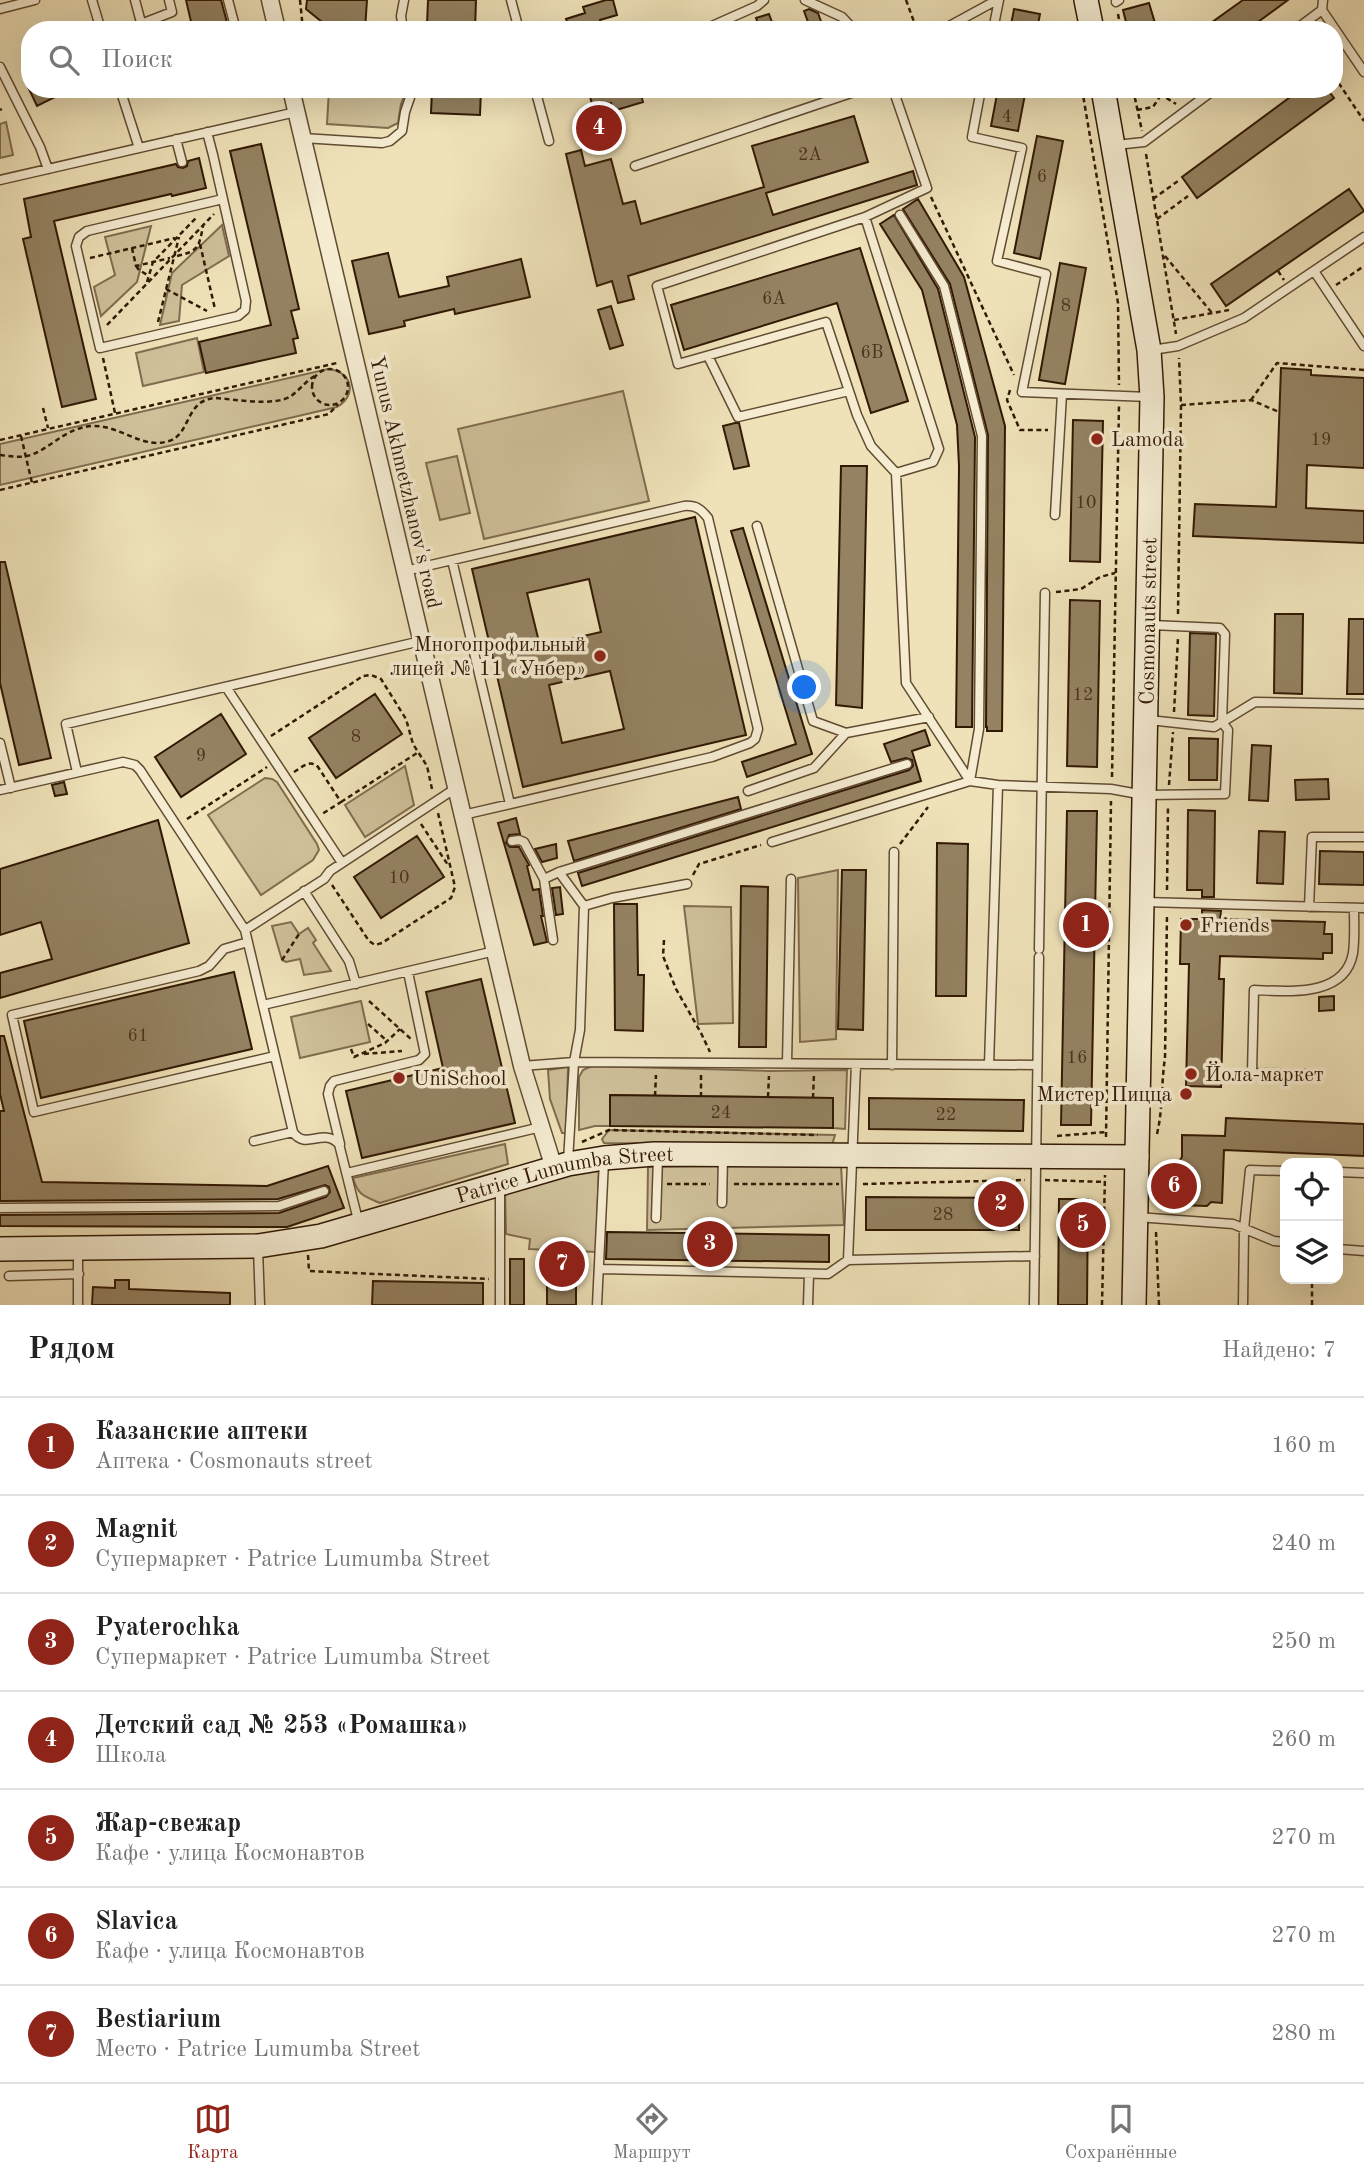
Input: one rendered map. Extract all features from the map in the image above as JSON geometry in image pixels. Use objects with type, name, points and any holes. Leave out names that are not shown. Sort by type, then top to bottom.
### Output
[{"type":"street","points":[[270,0],[275,21]]},
{"type":"street","points":[[1086,0],[1090,21]]},
{"type":"street","name":"Yunus Akhmetzhanov's road","points":[[293,98],[522,1066],[541,1127],[561,1166]]},
{"type":"street","name":"Cosmonauts street","points":[[1105,98],[1149,350],[1152,397],[1137,1157],[1146,1217],[1134,1305]]},
{"type":"street","name":"Patrice Lumumba Street","points":[[0,1249],[258,1245],[321,1236],[561,1166],[604,1158],[658,1154],[852,1155],[1036,1168],[1105,1158],[1137,1157]]},
{"type":"lane","points":[[0,9],[35,0]]},
{"type":"lane","points":[[92,0],[98,21]]},
{"type":"lane","points":[[135,0],[140,21]]},
{"type":"lane","points":[[154,21],[172,12],[169,0]]},
{"type":"lane","points":[[229,0],[234,21]]},
{"type":"lane","points":[[402,21],[404,0]]},
{"type":"lane","points":[[511,0],[517,21]]},
{"type":"lane","points":[[723,21],[757,6],[764,0]]},
{"type":"lane","points":[[805,0],[845,21]]},
{"type":"lane","points":[[959,21],[998,0]]},
{"type":"lane","points":[[994,21],[998,0]]},
{"type":"lane","points":[[1322,0],[1322,10],[1329,21]]},
{"type":"lane","points":[[1307,21],[1322,10]]},
{"type":"lane","points":[[1343,41],[1364,72]]},
{"type":"lane","points":[[0,67],[40,147],[48,169]]},
{"type":"lane","points":[[123,98],[139,148]]},
{"type":"lane","points":[[303,138],[388,142],[402,131],[410,98]]},
{"type":"lane","points":[[538,98],[550,141]]},
{"type":"lane","points":[[635,166],[836,98]]},
{"type":"lane","points":[[896,98],[927,188],[865,217],[657,286],[678,364],[826,322],[871,446],[896,472],[906,683],[970,781]]},
{"type":"lane","points":[[979,98],[972,137],[1022,148],[997,261],[1046,274],[1022,392],[1152,397]]},
{"type":"lane","points":[[1113,145],[1144,142],[1203,98]]},
{"type":"lane","points":[[0,180],[296,112]]},
{"type":"lane","points":[[207,132],[246,302],[245,310],[238,316],[100,348],[77,241],[87,231],[211,202],[223,202]]},
{"type":"lane","points":[[176,139],[182,162]]},
{"type":"lane","points":[[901,215],[944,286],[982,436],[979,729],[970,781]]},
{"type":"lane","points":[[865,217],[939,449],[933,462],[896,472]]},
{"type":"lane","points":[[1149,350],[1178,346],[1244,318],[1364,237]]},
{"type":"lane","points":[[1310,273],[1328,291],[1364,346]]},
{"type":"lane","points":[[709,356],[738,417],[849,391]]},
{"type":"lane","points":[[1055,515],[1062,394]]},
{"type":"lane","points":[[405,571],[693,505],[701,509],[708,518],[755,716],[758,729],[754,739],[719,755],[463,816]]},
{"type":"lane","points":[[757,526],[813,721],[846,733],[929,717]]},
{"type":"lane","points":[[452,560],[510,804]]},
{"type":"lane","points":[[1034,1305],[1045,593]]},
{"type":"lane","points":[[772,842],[970,781],[998,785],[1111,789],[1144,794],[1225,794],[1228,730],[1222,722],[1225,634],[1220,628],[1148,625]]},
{"type":"lane","points":[[77,772],[66,724],[422,641]]},
{"type":"lane","points":[[226,687],[342,863]]},
{"type":"lane","points":[[1146,719],[1214,727],[1255,702],[1364,704]]},
{"type":"lane","points":[[748,791],[814,768],[846,733]]},
{"type":"lane","points":[[0,743],[11,788]]},
{"type":"lane","points":[[0,790],[123,762],[141,770],[245,930],[293,1132],[304,1140],[329,1137],[337,1142],[341,1150]]},
{"type":"lane","points":[[544,879],[559,872],[907,764]]},
{"type":"lane","points":[[989,1065],[998,785]]},
{"type":"lane","points":[[245,930],[456,788]]},
{"type":"lane","points":[[1309,907],[1312,837],[1364,837]]},
{"type":"lane","points":[[512,841],[517,839],[524,842],[544,879],[553,940]]},
{"type":"lane","points":[[892,1065],[894,852]]},
{"type":"lane","points":[[559,872],[584,906],[580,1030],[561,1166]]},
{"type":"lane","points":[[787,1063],[791,879]]},
{"type":"lane","points":[[584,906],[688,884]]},
{"type":"lane","points":[[304,891],[346,956],[356,984]]},
{"type":"lane","points":[[1142,902],[1359,908],[1353,954],[1346,971],[1330,984],[1303,991],[1254,990],[1252,1073],[1313,1074]]},
{"type":"lane","points":[[248,942],[224,949],[203,970],[12,1015],[34,1112],[275,1056]]},
{"type":"lane","points":[[263,1005],[495,951]]},
{"type":"lane","points":[[359,1225],[328,1094],[331,1084],[337,1079],[419,1060],[426,1053],[408,972]]},
{"type":"lane","points":[[522,1066],[575,1062],[1037,1065]]},
{"type":"lane","points":[[848,1260],[856,1064]]},
{"type":"lane","points":[[347,1173],[541,1127]]},
{"type":"lane","points":[[254,1141],[293,1132]]},
{"type":"lane","points":[[656,1218],[658,1154]]},
{"type":"lane","points":[[722,1203],[723,1154]]},
{"type":"lane","points":[[597,1305],[604,1158]]},
{"type":"lane","points":[[1243,1305],[1244,1229],[1250,1170],[1280,1171]]},
{"type":"lane","points":[[1343,1172],[1364,1173]]},
{"type":"lane","points":[[499,1305],[500,1184]]},
{"type":"lane","points":[[0,1208],[279,1206],[324,1191]]},
{"type":"lane","points":[[1146,1217],[1233,1224],[1280,1242]]},
{"type":"lane","points":[[258,1245],[260,1305]]},
{"type":"lane","points":[[78,1249],[78,1305]]},
{"type":"lane","points":[[1343,1249],[1364,1251]]},
{"type":"lane","points":[[600,1269],[828,1274],[848,1260],[1035,1256]]},
{"type":"lane","points":[[9,1276],[79,1274]]},
{"type":"lane","points":[[808,1305],[809,1274]]},
{"type":"path","points":[[300,0],[302,21]]},
{"type":"path","points":[[906,0],[914,21]]},
{"type":"path","points":[[1117,3],[1120,21]]},
{"type":"path","points":[[1343,90],[1364,121]]},
{"type":"path","points":[[1084,98],[1118,303],[1119,396],[1102,1305]]},
{"type":"path","points":[[1135,98],[1178,346],[1181,405],[1178,626],[1169,794],[1165,1058],[1161,1118],[1157,1135]]},
{"type":"path","points":[[1137,110],[1153,107],[1159,98]]},
{"type":"path","points":[[1166,98],[1186,111]]},
{"type":"path","points":[[1153,199],[1178,181]]},
{"type":"path","points":[[927,188],[1022,392]]},
{"type":"path","points":[[1157,219],[1188,196]]},
{"type":"path","points":[[146,284],[153,262],[211,202]]},
{"type":"path","points":[[97,335],[174,257],[223,202]]},
{"type":"path","points":[[166,289],[216,316],[200,244],[203,226]]},
{"type":"path","points":[[154,336],[180,234]]},
{"type":"path","points":[[80,260],[177,238]]},
{"type":"path","points":[[136,266],[192,253],[200,244]]},
{"type":"path","points":[[132,248],[136,266],[149,276]]},
{"type":"path","points":[[1163,254],[1213,314]]},
{"type":"path","points":[[1328,291],[1364,265]]},
{"type":"path","points":[[1283,279],[1300,272],[1310,273]]},
{"type":"path","points":[[1174,320],[1235,308]]},
{"type":"path","points":[[100,348],[116,414]]},
{"type":"path","points":[[0,440],[337,363]]},
{"type":"path","points":[[1251,400],[1277,363],[1364,369]]},
{"type":"path","points":[[0,455],[26,457],[63,435],[88,427],[113,429],[150,444],[172,440],[196,406],[205,400],[282,400],[293,395],[307,380],[331,369],[343,376],[347,383],[347,393],[329,414],[0,490]]},
{"type":"path","points":[[317,375],[312,384],[313,396],[321,404],[338,404]]},
{"type":"path","points":[[1010,387],[1007,400],[1020,430],[1060,430]]},
{"type":"path","points":[[1181,405],[1251,400],[1279,412]]},
{"type":"path","points":[[43,408],[49,429]]},
{"type":"path","points":[[21,436],[32,482]]},
{"type":"path","points":[[1045,593],[1081,589],[1100,577],[1116,573]]},
{"type":"path","points":[[262,741],[363,676],[371,675],[381,679],[404,715],[413,744],[428,768],[455,891],[451,898],[378,945],[369,941],[326,876]]},
{"type":"path","points":[[314,820],[418,752]]},
{"type":"path","points":[[186,820],[275,761]]},
{"type":"path","points":[[286,778],[306,765],[313,764],[318,767],[341,802]]},
{"type":"path","points":[[894,852],[940,790]]},
{"type":"path","points":[[416,815],[450,868]]},
{"type":"path","points":[[688,884],[699,864],[772,842]]},
{"type":"path","points":[[282,960],[299,934]]},
{"type":"path","points":[[664,940],[663,957],[714,1063]]},
{"type":"path","points":[[369,1001],[426,1053]]},
{"type":"path","points":[[368,1024],[387,1041]]},
{"type":"path","points":[[351,1049],[354,1057],[387,1041],[400,1029]]},
{"type":"path","points":[[360,1054],[409,1051],[417,1045]]},
{"type":"path","points":[[655,1096],[656,1062]]},
{"type":"path","points":[[700,1063],[701,1096]]},
{"type":"path","points":[[768,1097],[769,1063]]},
{"type":"path","points":[[813,1098],[814,1063]]},
{"type":"path","points":[[580,1142],[609,1130],[822,1135]]},
{"type":"path","points":[[657,1184],[851,1184],[1036,1168],[1105,1182]]},
{"type":"path","points":[[1146,1217],[1159,1305]]},
{"type":"path","points":[[308,1255],[309,1271],[499,1279]]},
{"type":"path","points":[[1312,1284],[1312,1305]]},
{"type":"shaded area","points":[[328,98],[403,98],[398,123],[388,128],[327,124]]},
{"type":"shaded area","points":[[6,122],[13,155],[0,158],[0,124]]},
{"type":"shaded area","points":[[222,225],[229,256],[182,285],[179,321],[160,325],[172,273]]},
{"type":"shaded area","points":[[151,226],[137,282],[101,316],[94,287],[115,275],[105,237]]},
{"type":"shaded area","points":[[197,338],[204,372],[143,386],[136,353]]},
{"type":"shaded area","points":[[328,369],[342,374],[349,384],[348,396],[337,407],[0,485],[0,444]]},
{"type":"shaded area","points":[[623,391],[649,501],[484,539],[458,429]]},
{"type":"shaded area","points":[[457,456],[470,513],[440,520],[426,463]]},
{"type":"shaded area","points":[[405,766],[414,805],[365,837],[345,805]]},
{"type":"shaded area","points":[[265,778],[277,782],[319,850],[313,860],[261,895],[208,815]]},
{"type":"shaded area","points":[[838,870],[836,1039],[800,1042],[798,878]]},
{"type":"shaded area","points":[[684,906],[731,907],[733,1023],[698,1024]]},
{"type":"shaded area","points":[[291,922],[299,934],[308,928],[316,940],[313,943],[331,971],[304,975],[300,959],[286,962],[282,960],[272,926]]},
{"type":"shaded area","points":[[361,1001],[370,1042],[300,1058],[291,1017]]},
{"type":"shaded area","points":[[592,1066],[769,1071],[847,1070],[845,1129],[833,1128],[832,1098],[611,1095],[610,1126],[579,1130],[579,1077],[583,1070]]},
{"type":"shaded area","points":[[568,1067],[566,1133],[562,1133],[550,1099],[548,1070]]},
{"type":"shaded area","points":[[609,1130],[835,1135],[832,1145],[604,1143],[602,1139]]},
{"type":"shaded area","points":[[505,1144],[508,1164],[380,1203],[362,1194],[353,1178]]},
{"type":"shaded area","points":[[599,1164],[596,1252],[529,1249],[530,1239],[506,1234],[505,1189]]},
{"type":"shaded area","points":[[841,1164],[844,1225],[647,1230],[648,1167]]},
{"type":"building","points":[[186,0],[221,0],[227,21],[191,21]]},
{"type":"building","points":[[307,0],[367,0],[366,21],[321,21],[306,9]]},
{"type":"building","points":[[428,0],[476,0],[475,21],[427,21]]},
{"type":"building","points":[[613,0],[617,15],[600,21],[567,21],[566,19],[585,13],[583,7]]},
{"type":"building","points":[[1243,0],[1288,0],[1259,21],[1214,21]]},
{"type":"building","points":[[1149,3],[1154,21],[1126,21],[1123,10]]},
{"type":"building","points":[[809,9],[818,13],[821,21],[808,21],[804,11]]},
{"type":"building","points":[[1014,9],[1040,14],[1039,21],[1012,21]]},
{"type":"building","points":[[769,14],[772,21],[757,21],[756,18]]},
{"type":"building","points":[[33,98],[53,98],[37,106]]},
{"type":"building","points":[[432,98],[481,98],[480,115],[431,113]]},
{"type":"building","points":[[590,98],[642,98],[643,102],[613,111],[611,103],[593,108]]},
{"type":"building","points":[[996,98],[1024,98],[1018,131],[991,126]]},
{"type":"building","points":[[1289,98],[1334,98],[1197,198],[1182,177]]},
{"type":"building","points":[[854,116],[868,162],[766,193],[773,215],[913,171],[917,185],[628,276],[634,299],[618,303],[612,281],[597,286],[566,154],[581,150],[585,166],[611,159],[623,204],[635,201],[641,224],[764,187],[752,146]]},
{"type":"building","points":[[1037,136],[1063,141],[1040,259],[1014,253]]},
{"type":"building","points":[[261,144],[299,309],[291,311],[298,338],[293,339],[296,353],[206,373],[199,342],[271,325],[230,151]]},
{"type":"building","points":[[199,158],[206,188],[54,221],[96,399],[62,407],[23,239],[31,237],[24,199],[176,164],[183,168],[188,161]]},
{"type":"building","points":[[1349,189],[1364,211],[1226,306],[1211,284]]},
{"type":"building","points":[[918,199],[964,277],[1005,426],[1002,731],[987,731],[986,727],[988,435],[950,284],[903,209]]},
{"type":"building","points":[[894,215],[938,289],[975,437],[972,727],[956,727],[959,466],[957,425],[922,290],[880,224]]},
{"type":"building","points":[[860,248],[908,401],[871,413],[837,303],[684,350],[671,305]]},
{"type":"building","points":[[388,253],[399,297],[449,286],[447,277],[521,259],[530,297],[455,314],[454,309],[404,321],[405,326],[369,334],[352,261]]},
{"type":"building","points":[[1060,263],[1086,268],[1065,384],[1039,380]]},
{"type":"building","points":[[611,306],[623,345],[610,349],[598,310]]},
{"type":"building","points":[[1281,368],[1311,370],[1311,375],[1364,378],[1364,468],[1307,465],[1306,508],[1364,511],[1364,543],[1193,536],[1195,504],[1276,507]]},
{"type":"building","points":[[1073,420],[1103,421],[1100,562],[1070,561]]},
{"type":"building","points":[[739,423],[749,466],[734,469],[723,426]]},
{"type":"building","points":[[841,466],[867,466],[862,708],[836,705]]},
{"type":"building","points":[[695,517],[746,735],[523,787],[472,569]],"holes":[[[589,579],[601,632],[540,646],[527,593]],[[610,671],[624,729],[562,743],[549,685]]]},
{"type":"building","points":[[743,528],[812,754],[747,777],[742,762],[796,744],[731,531]]},
{"type":"building","points":[[0,562],[5,562],[51,758],[19,765],[0,683]]},
{"type":"building","points":[[1070,600],[1100,601],[1097,767],[1067,766]]},
{"type":"building","points":[[1275,614],[1303,614],[1302,694],[1274,693]]},
{"type":"building","points":[[1349,619],[1364,619],[1364,694],[1347,694]]},
{"type":"building","points":[[1190,633],[1216,634],[1214,716],[1188,715]]},
{"type":"building","points":[[375,694],[402,734],[336,778],[309,738]]},
{"type":"building","points":[[221,714],[246,754],[181,797],[155,757]]},
{"type":"building","points":[[925,730],[930,745],[912,751],[921,781],[582,886],[578,873],[909,770],[913,766],[912,760],[906,758],[891,762],[884,744]]},
{"type":"building","points":[[1189,738],[1218,739],[1217,780],[1189,780]]},
{"type":"building","points":[[1252,745],[1271,746],[1268,801],[1249,800]]},
{"type":"building","points":[[1328,779],[1329,799],[1296,800],[1295,780]]},
{"type":"building","points":[[64,782],[67,794],[55,796],[52,785]]},
{"type":"building","points":[[738,797],[741,809],[574,861],[568,841]]},
{"type":"building","points":[[1188,810],[1215,811],[1214,897],[1202,897],[1202,890],[1187,890]]},
{"type":"building","points":[[1067,811],[1097,811],[1091,1125],[1061,1125]]},
{"type":"building","points":[[516,818],[520,834],[509,835],[506,843],[510,847],[519,847],[529,865],[527,866],[533,890],[539,889],[547,942],[534,945],[498,823]]},
{"type":"building","points":[[158,820],[189,943],[0,998],[0,973],[52,959],[41,922],[0,935],[0,869]]},
{"type":"building","points":[[1259,831],[1285,832],[1283,884],[1257,883]]},
{"type":"building","points":[[417,836],[444,877],[381,918],[354,877]]},
{"type":"building","points":[[937,843],[968,844],[966,996],[936,996]]},
{"type":"building","points":[[556,844],[557,858],[542,862],[535,849]]},
{"type":"building","points":[[1320,851],[1364,852],[1364,885],[1319,884]]},
{"type":"building","points":[[842,870],[866,870],[863,1030],[838,1029]]},
{"type":"building","points":[[741,886],[768,887],[766,1047],[739,1047]]},
{"type":"building","points":[[560,887],[563,914],[556,915],[552,888]]},
{"type":"building","points":[[614,904],[637,904],[638,975],[644,975],[643,1031],[615,1030]]},
{"type":"building","points":[[1202,910],[1221,911],[1220,919],[1325,922],[1324,934],[1332,934],[1332,953],[1323,953],[1323,959],[1220,956],[1219,979],[1224,979],[1221,1087],[1186,1086],[1189,964],[1180,964],[1181,919],[1202,919]]},
{"type":"building","points":[[234,972],[252,1049],[41,1098],[24,1021]]},
{"type":"building","points":[[481,979],[515,1123],[362,1158],[346,1091],[443,1068],[426,992]]},
{"type":"building","points":[[1334,996],[1334,1010],[1319,1011],[1319,997]]},
{"type":"building","points":[[0,1036],[4,1036],[42,1182],[267,1186],[328,1166],[344,1208],[287,1227],[0,1226],[0,1215],[279,1213],[326,1197],[330,1192],[325,1185],[278,1199],[0,1201],[0,1111],[4,1111],[0,1094]]},
{"type":"building","points":[[610,1095],[833,1098],[833,1128],[610,1126]]},
{"type":"building","points":[[869,1098],[1024,1100],[1023,1131],[869,1129]]},
{"type":"building","points":[[1226,1118],[1364,1124],[1364,1156],[1224,1150],[1222,1203],[1211,1202],[1207,1206],[1179,1205],[1182,1135],[1225,1136]]},
{"type":"building","points":[[866,1197],[1019,1198],[1019,1230],[866,1230]]},
{"type":"building","points":[[1059,1199],[1088,1199],[1087,1305],[1058,1305]]},
{"type":"building","points":[[607,1232],[829,1235],[829,1262],[606,1259]]},
{"type":"building","points":[[510,1259],[524,1259],[524,1305],[510,1305]]},
{"type":"building","points":[[547,1264],[576,1265],[576,1305],[547,1305]]},
{"type":"building","points":[[115,1280],[129,1280],[129,1289],[230,1293],[230,1305],[92,1305],[93,1287],[115,1288]]},
{"type":"building","points":[[373,1281],[483,1283],[483,1305],[372,1305]]},
{"type":"place","name":"Детский сад № 253 «Ромашка»","points":[[599,128]]},
{"type":"place","name":"Lamoda","points":[[1097,439]]},
{"type":"place","name":"Многопрофильный лицей № 11 «Унбер»","points":[[600,656]]},
{"type":"place","name":"Казанские аптеки","points":[[1086,925]]},
{"type":"place","name":"Friends","points":[[1186,925]]},
{"type":"place","name":"Йола-маркет","points":[[1191,1074]]},
{"type":"place","name":"UniSchool","points":[[399,1078]]},
{"type":"place","name":"Мистер Пицца","points":[[1186,1094]]},
{"type":"place","name":"Slavica","points":[[1174,1186]]},
{"type":"place","name":"Magnit","points":[[1001,1204]]},
{"type":"place","name":"Жар-свежар","points":[[1083,1225]]},
{"type":"place","name":"Pyaterochka","points":[[710,1244]]},
{"type":"place","name":"Bestiarium","points":[[562,1264]]}]
